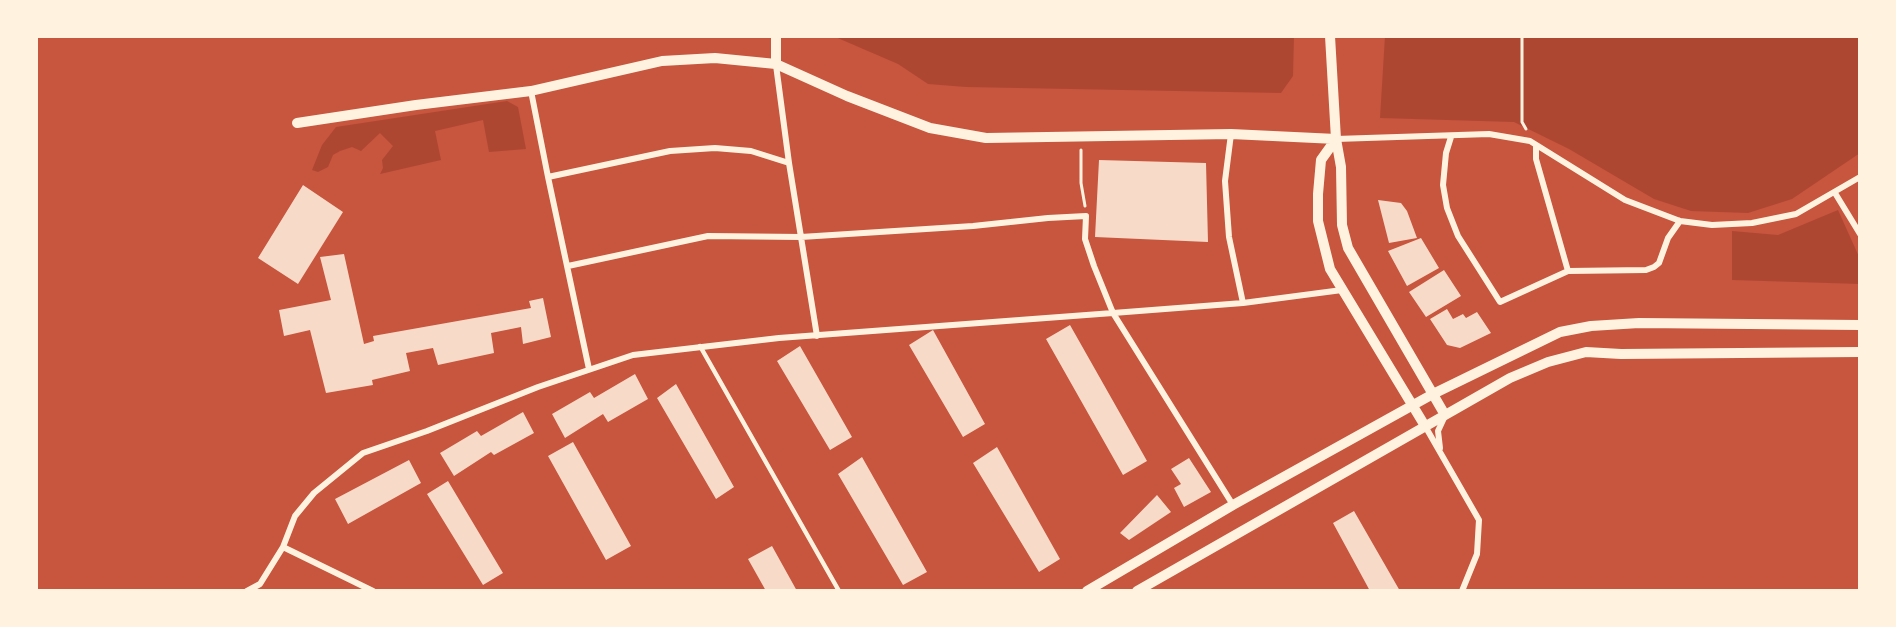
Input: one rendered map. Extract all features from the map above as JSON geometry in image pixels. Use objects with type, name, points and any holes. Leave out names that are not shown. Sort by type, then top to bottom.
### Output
[{"type":"street","points":[[776,36],[776,64],[789,163],[817,336]]},
{"type":"street","points":[[1330,36],[1336,139],[1341,167],[1342,225],[1348,248],[1445,415]]},
{"type":"street","points":[[297,123],[531,91],[662,61],[715,58],[776,64],[847,96],[930,128],[986,138],[1231,134],[1336,139],[1489,134],[1530,141],[1625,200],[1680,220],[1712,225],[1752,223],[1796,214],[1860,177]]},
{"type":"street","points":[[531,91],[589,369]]},
{"type":"street","points":[[1231,134],[1225,181],[1229,237],[1243,303]]},
{"type":"street","points":[[1451,137],[1446,153],[1443,185],[1447,208],[1458,236],[1500,302],[1568,271],[1646,270],[1654,267],[1659,263],[1668,238],[1680,220]]},
{"type":"street","points":[[1336,139],[1321,160],[1318,221],[1330,269],[1479,520],[1477,554],[1462,591]]},
{"type":"street","points":[[1536,145],[1536,159],[1568,271]]},
{"type":"street","points":[[548,177],[670,151],[715,148],[751,152],[789,163]]},
{"type":"street","points":[[1835,193],[1860,234]]},
{"type":"street","points":[[568,266],[708,236],[801,237],[1086,216],[1085,238],[1113,313],[1233,505]]},
{"type":"street","points":[[247,591],[261,584],[283,547],[294,516],[314,493],[363,453],[427,431],[538,387],[633,355],[700,346],[817,336],[1243,303],[1342,290]]},
{"type":"street","points":[[1087,591],[1233,505],[1433,394],[1560,332],[1591,326],[1639,323],[1860,325]]},
{"type":"street","points":[[1137,591],[1509,378],[1548,362],[1586,352],[1621,354],[1860,352]]},
{"type":"street","points":[[1440,452],[1438,430],[1445,415]]},
{"type":"street","points":[[283,547],[373,591]]},
{"type":"lane","points":[[700,346],[839,591]]},
{"type":"path","points":[[1522,36],[1522,122],[1536,145]]},
{"type":"path","points":[[1081,147],[1081,183],[1086,216]]},
{"type":"shaded area","points":[[833,36],[1294,36],[1293,76],[1281,93],[966,87],[928,84],[898,64]]},
{"type":"shaded area","points":[[1385,36],[1860,36],[1860,153],[1792,199],[1748,213],[1691,211],[1654,199],[1569,149],[1514,122],[1380,118]]},
{"type":"shaded area","points":[[507,101],[518,107],[526,149],[489,152],[483,120],[435,131],[441,160],[380,174],[383,168],[382,160],[393,146],[380,133],[361,151],[352,147],[340,151],[333,155],[328,167],[318,172],[312,170],[322,145],[336,127]]},
{"type":"shaded area","points":[[1838,210],[1860,259],[1860,284],[1732,280],[1732,231],[1778,235]]},
{"type":"building","points":[[1099,160],[1206,163],[1208,242],[1095,237]]},
{"type":"building","points":[[303,185],[343,212],[298,284],[258,258]]},
{"type":"building","points":[[1378,200],[1401,203],[1407,211],[1417,238],[1389,243]]},
{"type":"building","points":[[1421,238],[1439,268],[1407,286],[1388,251]]},
{"type":"building","points":[[344,254],[364,344],[374,341],[373,336],[531,308],[529,301],[543,298],[551,337],[523,344],[521,327],[491,333],[494,353],[438,365],[433,348],[406,353],[410,371],[372,380],[373,385],[326,393],[310,330],[284,336],[279,310],[331,300],[320,257]]},
{"type":"building","points":[[1444,270],[1461,296],[1426,317],[1409,292]]},
{"type":"building","points":[[1447,309],[1453,319],[1463,314],[1466,318],[1477,312],[1491,333],[1460,348],[1447,345],[1430,319]]},
{"type":"building","points":[[1070,325],[1147,461],[1123,475],[1046,339]]},
{"type":"building","points":[[933,330],[985,424],[963,437],[909,345]]},
{"type":"building","points":[[800,346],[852,437],[830,450],[777,361]]},
{"type":"building","points":[[635,374],[648,399],[608,422],[603,414],[565,438],[552,414],[590,392],[594,398]]},
{"type":"building","points":[[676,384],[734,487],[716,499],[657,398]]},
{"type":"building","points":[[523,412],[534,433],[494,455],[491,452],[454,476],[440,453],[477,431],[481,436]]},
{"type":"building","points":[[573,442],[631,546],[606,560],[548,456]]},
{"type":"building","points":[[997,447],[1060,559],[1039,572],[973,463]]},
{"type":"building","points":[[862,457],[927,572],[903,585],[838,474]]},
{"type":"building","points":[[1189,458],[1211,492],[1184,507],[1174,488],[1181,484],[1171,469]]},
{"type":"building","points":[[409,460],[421,483],[348,524],[335,499]]},
{"type":"building","points":[[448,481],[503,573],[483,585],[427,494]]},
{"type":"building","points":[[1157,495],[1171,512],[1129,540],[1120,533]]},
{"type":"building","points":[[1354,511],[1400,591],[1370,591],[1333,523]]},
{"type":"building","points":[[772,546],[797,591],[766,591],[748,559]]}]
